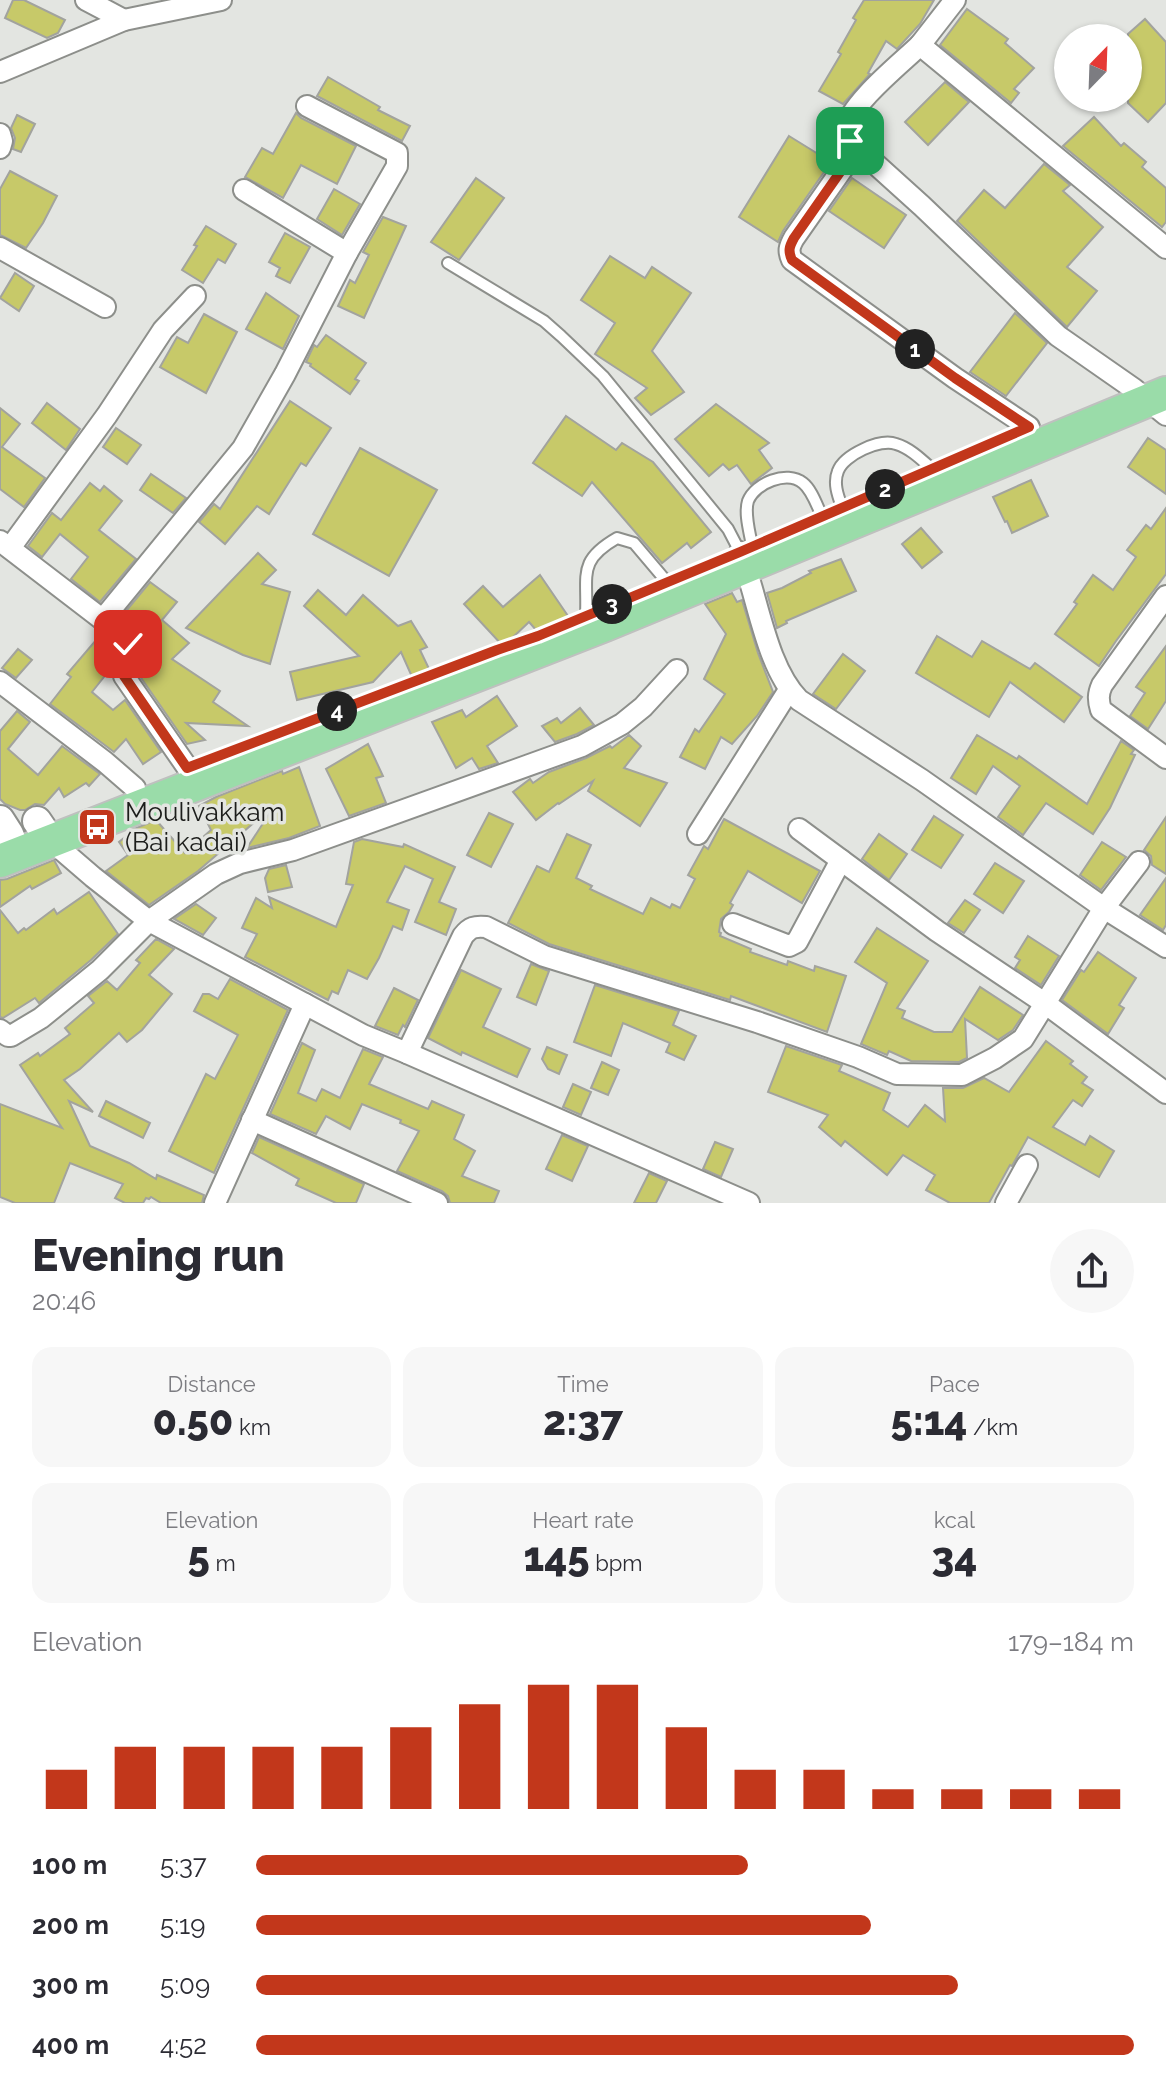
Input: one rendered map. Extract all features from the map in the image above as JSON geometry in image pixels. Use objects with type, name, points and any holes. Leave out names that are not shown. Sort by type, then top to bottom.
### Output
[{"type":"main road","points":[[16,838],[605,625],[832,512],[1029,427],[1156,395]]},
{"type":"main road","points":[[16,838],[135,788],[192,775],[667,582],[746,555],[1156,395]]},
{"type":"street","points":[[86,0],[124,20]]},
{"type":"street","points":[[0,72],[124,20],[188,4],[221,0]]},
{"type":"street","points":[[955,0],[920,45],[855,108],[844,131],[857,148],[1058,336],[1156,395]]},
{"type":"street","points":[[920,45],[1166,248]]},
{"type":"street","points":[[103,619],[243,448],[397,166],[397,153],[307,106]]},
{"type":"street","points":[[0,134],[0,148]]},
{"type":"street","points":[[857,148],[789,246],[792,260],[955,378],[1029,427]]},
{"type":"street","points":[[244,190],[347,253]]},
{"type":"street","points":[[0,248],[105,307]]},
{"type":"street","points":[[192,775],[124,676],[123,663],[128,644],[124,636],[5,544],[107,415],[163,330],[195,296]]},
{"type":"street","points":[[746,555],[763,627],[789,690],[799,700],[1166,947]]},
{"type":"street","points":[[1166,596],[1098,693],[1101,710],[1166,758]]},
{"type":"street","points":[[0,1030],[11,1036],[41,1018],[100,970],[149,921],[216,874],[240,863],[293,850],[582,746],[622,724],[643,707],[677,670]]},
{"type":"street","points":[[0,682],[135,788]]},
{"type":"street","points":[[698,834],[789,690]]},
{"type":"street","points":[[799,829],[1166,1093]]},
{"type":"street","points":[[16,838],[93,877],[149,921],[363,1035],[726,1199],[749,1203]]},
{"type":"street","points":[[733,924],[789,946],[797,942],[841,860]]},
{"type":"street","points":[[407,1053],[463,936],[469,928],[476,926],[486,927],[544,956],[757,1022],[897,1074],[962,1075],[1023,1039],[1104,908],[1139,862]]},
{"type":"street","points":[[215,1203],[305,1004]]},
{"type":"street","points":[[252,1120],[437,1203]]},
{"type":"street","points":[[1006,1203],[1027,1165]]},
{"type":"lane","points":[[448,263],[544,321],[603,376],[746,555]]},
{"type":"lane","points":[[832,512],[838,470],[845,460],[874,444],[894,443],[919,457],[932,469]]},
{"type":"lane","points":[[746,555],[748,500],[762,485],[785,477],[794,478],[832,512]]},
{"type":"lane","points":[[586,615],[589,560],[600,547],[617,538],[634,543],[667,582]]},
{"type":"building","points":[[13,0],[24,0],[65,20],[58,33],[47,38],[5,18]]},
{"type":"building","points":[[864,0],[934,0],[920,24],[897,49],[886,41],[870,74],[843,104],[819,91],[841,54],[838,52]]},
{"type":"building","points":[[967,9],[1008,39],[1005,43],[1034,68],[1014,89],[1019,93],[1011,103],[940,45]]},
{"type":"building","points":[[1145,19],[1166,42],[1166,103],[1148,122],[1137,112],[1142,112],[1142,24],[1139,24]]},
{"type":"building","points":[[328,77],[380,107],[378,110],[410,126],[402,141],[317,96]]},
{"type":"building","points":[[945,82],[969,102],[928,145],[905,122]]},
{"type":"building","points":[[296,113],[356,146],[337,184],[301,165],[283,198],[245,177],[262,148],[273,154]]},
{"type":"building","points":[[17,115],[35,124],[21,152],[13,149],[15,138],[11,128]]},
{"type":"building","points":[[1094,117],[1121,146],[1124,143],[1146,162],[1142,167],[1166,188],[1166,222],[1162,227],[1063,146]]},
{"type":"building","points":[[789,136],[831,162],[778,242],[739,217]]},
{"type":"building","points":[[1044,164],[1070,185],[1063,191],[1103,227],[1067,267],[1097,291],[1067,327],[957,221],[984,190],[1005,208]]},
{"type":"building","points":[[10,171],[57,196],[26,248],[0,235],[0,189]]},
{"type":"building","points":[[476,178],[504,198],[459,260],[431,242]]},
{"type":"building","points":[[852,178],[906,215],[884,248],[829,211]]},
{"type":"building","points":[[334,189],[360,204],[342,235],[317,219]]},
{"type":"building","points":[[383,217],[406,226],[364,318],[338,306],[350,280],[355,283],[369,255],[363,252]]},
{"type":"building","points":[[206,226],[236,244],[225,263],[218,259],[203,283],[182,270]]},
{"type":"building","points":[[285,233],[310,247],[290,283],[276,276],[280,268],[269,262]]},
{"type":"building","points":[[610,256],[645,278],[652,267],[691,293],[652,351],[684,392],[651,415],[635,398],[647,388],[595,354],[615,323],[581,300]]},
{"type":"building","points":[[15,273],[34,286],[19,311],[0,298]]},
{"type":"building","points":[[266,293],[299,316],[283,349],[246,329]]},
{"type":"building","points":[[1015,313],[1047,343],[1006,396],[970,372]]},
{"type":"building","points":[[204,314],[237,332],[206,393],[160,367],[177,337],[188,343]]},
{"type":"building","points":[[326,335],[366,363],[355,379],[359,381],[350,394],[306,362],[314,345],[317,347]]},
{"type":"building","points":[[290,401],[331,428],[306,466],[301,463],[269,514],[257,506],[225,544],[199,522],[214,504],[220,509]]},
{"type":"building","points":[[47,403],[80,429],[66,450],[32,423]]},
{"type":"building","points":[[716,404],[769,443],[759,450],[772,468],[751,484],[737,465],[729,470],[723,464],[709,476],[675,439]]},
{"type":"building","points":[[0,408],[20,424],[2,447],[45,478],[24,507],[0,489]]},
{"type":"building","points":[[566,416],[616,450],[622,443],[653,462],[711,532],[691,548],[687,543],[662,563],[592,482],[582,496],[533,463]]},
{"type":"building","points":[[116,428],[141,445],[127,464],[103,447]]},
{"type":"building","points":[[1148,438],[1166,450],[1166,494],[1128,467]]},
{"type":"building","points":[[360,448],[437,490],[389,576],[313,534]]},
{"type":"building","points":[[151,474],[186,498],[173,513],[140,490]]},
{"type":"building","points":[[1031,480],[1048,516],[1012,533],[993,497]]},
{"type":"building","points":[[90,483],[100,491],[104,486],[122,501],[99,530],[136,559],[100,602],[71,579],[88,557],[60,534],[42,557],[28,546],[52,513],[61,520]]},
{"type":"building","points":[[1166,508],[1166,574],[1099,666],[1055,634],[1093,575],[1113,590],[1136,557],[1127,550],[1146,525],[1151,529]]},
{"type":"building","points":[[921,528],[942,552],[922,568],[902,544]]},
{"type":"building","points":[[258,553],[276,570],[262,584],[290,592],[270,664],[186,628]]},
{"type":"building","points":[[841,559],[856,591],[786,621],[777,628],[767,593],[811,573],[809,571]]},
{"type":"building","points":[[540,575],[568,616],[537,631],[529,622],[502,645],[464,604],[483,586],[503,607]]},
{"type":"building","points":[[150,582],[177,602],[162,620],[189,643],[172,659],[220,691],[213,702],[248,726],[186,723],[205,740],[187,744],[137,672],[139,651],[145,640],[121,617]]},
{"type":"building","points":[[318,590],[346,615],[363,595],[398,626],[411,621],[427,647],[420,650],[431,673],[413,679],[401,652],[373,682],[297,700],[290,672],[359,656],[304,606]]},
{"type":"building","points":[[732,593],[737,602],[742,600],[773,692],[732,744],[721,737],[705,769],[680,757],[695,729],[699,732],[725,694],[704,679],[726,634],[705,604]]},
{"type":"building","points":[[937,636],[972,657],[982,641],[1030,669],[1035,663],[1082,697],[1064,722],[1010,682],[989,717],[916,673]]},
{"type":"building","points":[[96,640],[113,653],[111,668],[92,692],[113,710],[125,700],[161,752],[143,764],[126,739],[114,752],[50,704],[71,677],[67,674]]},
{"type":"building","points":[[1166,646],[1166,701],[1148,729],[1130,716],[1145,693],[1136,687]]},
{"type":"building","points":[[18,649],[32,660],[16,678],[2,668]]},
{"type":"building","points":[[843,654],[865,671],[836,709],[813,694]]},
{"type":"building","points":[[497,696],[517,726],[487,746],[498,763],[479,769],[472,758],[456,768],[432,722],[462,710],[466,717]]},
{"type":"building","points":[[580,708],[594,725],[555,742],[542,726],[557,718],[561,723]]},
{"type":"building","points":[[17,711],[30,722],[8,749],[38,775],[62,746],[100,774],[89,786],[86,783],[64,797],[59,788],[44,805],[35,804],[20,810],[5,804],[0,799],[0,731]]},
{"type":"building","points":[[629,735],[641,746],[624,768],[667,783],[640,826],[588,791],[593,781],[536,820],[513,792],[530,779],[533,783],[549,772],[610,746],[612,748]]},
{"type":"building","points":[[977,735],[1017,759],[1019,756],[1087,804],[1121,741],[1134,750],[1131,754],[1135,755],[1110,808],[1093,834],[1046,803],[1023,835],[998,817],[1020,786],[993,766],[976,794],[951,778]]},
{"type":"building","points":[[368,744],[383,776],[376,778],[386,803],[349,816],[326,769]]},
{"type":"building","points":[[299,767],[320,826],[289,838],[247,848],[272,807],[198,871],[149,905],[106,871],[128,855],[119,842],[129,831],[156,820],[185,853],[211,830],[199,806],[282,771],[283,774]]},
{"type":"building","points":[[489,813],[513,824],[491,867],[467,855]]},
{"type":"building","points":[[934,816],[963,835],[941,868],[912,850]]},
{"type":"building","points":[[1166,817],[1166,874],[1152,865],[1151,856],[1144,850]]},
{"type":"building","points":[[724,819],[820,871],[802,903],[748,871],[730,903],[733,905],[721,919],[719,932],[720,936],[751,949],[750,952],[787,965],[788,961],[814,971],[815,966],[846,976],[827,1032],[731,996],[730,1000],[549,944],[508,923],[537,866],[549,872],[567,834],[591,845],[576,878],[592,886],[590,889],[643,914],[651,898],[670,908],[672,904],[680,908],[695,879],[688,875],[704,846],[708,849]]},
{"type":"building","points":[[879,834],[907,854],[889,880],[862,859]]},
{"type":"building","points":[[362,839],[403,847],[404,844],[455,867],[439,902],[456,909],[446,935],[415,922],[433,879],[405,866],[387,902],[409,910],[402,930],[393,926],[367,979],[348,970],[338,994],[332,991],[328,1000],[245,957],[257,934],[242,928],[256,898],[272,908],[269,897],[336,927],[353,885],[346,884],[354,842]]},
{"type":"building","points":[[1102,842],[1126,857],[1101,890],[1080,875]]},
{"type":"building","points":[[54,860],[61,873],[32,889],[30,886],[0,907],[0,880]]},
{"type":"building","points":[[995,863],[1024,881],[1003,913],[974,894]]},
{"type":"building","points":[[286,865],[292,887],[268,892],[265,878],[269,869]]},
{"type":"building","points":[[1166,878],[1166,925],[1163,930],[1140,915]]},
{"type":"building","points":[[89,892],[118,934],[39,1003],[35,998],[0,1017],[0,910],[18,933],[54,909],[57,914]]},
{"type":"building","points":[[965,900],[980,910],[964,933],[948,923]]},
{"type":"building","points":[[196,904],[216,918],[203,935],[174,919]]},
{"type":"building","points":[[877,928],[928,961],[897,1008],[905,1011],[902,1018],[934,1032],[952,1032],[980,987],[1023,1015],[1013,1030],[998,1040],[965,1019],[967,1058],[959,1062],[911,1061],[861,1044],[887,983],[855,962]]},
{"type":"building","points":[[1028,936],[1059,956],[1041,985],[1015,968],[1020,960],[1015,957]]},
{"type":"building","points":[[156,939],[174,949],[149,975],[172,994],[142,1030],[127,1042],[119,1033],[64,1080],[93,1112],[69,1101],[90,1146],[156,1179],[157,1175],[204,1195],[202,1203],[161,1203],[151,1197],[143,1203],[125,1203],[115,1198],[123,1184],[70,1163],[54,1203],[15,1203],[0,1197],[0,1104],[62,1128],[20,1065],[38,1053],[40,1056],[70,1034],[65,1028],[94,1003],[88,996],[107,981],[117,990],[140,963],[136,960]]},
{"type":"building","points":[[1098,952],[1136,978],[1119,1005],[1124,1008],[1108,1034],[1062,1000],[1081,970],[1084,972]]},
{"type":"building","points":[[531,964],[549,971],[536,1005],[517,997]]},
{"type":"building","points":[[461,970],[501,989],[483,1027],[530,1049],[517,1077],[428,1038]]},
{"type":"building","points":[[230,979],[288,1010],[214,1173],[169,1151],[206,1074],[215,1079],[238,1035],[194,1011],[203,994],[218,999]]},
{"type":"building","points":[[595,985],[679,1011],[673,1025],[696,1036],[684,1060],[666,1052],[670,1043],[623,1023],[611,1056],[574,1042]]},
{"type":"building","points":[[394,988],[418,1000],[398,1035],[375,1026]]},
{"type":"building","points":[[1046,1041],[1073,1061],[1070,1064],[1087,1077],[1082,1083],[1093,1090],[1082,1106],[1073,1100],[1053,1127],[1085,1145],[1090,1136],[1114,1151],[1099,1177],[1028,1137],[989,1203],[950,1203],[926,1190],[935,1175],[903,1155],[887,1175],[845,1141],[841,1146],[819,1127],[828,1115],[768,1092],[786,1046],[842,1065],[839,1071],[890,1093],[883,1110],[908,1127],[925,1105],[945,1121],[943,1088],[963,1088],[984,1078],[1009,1092]]},
{"type":"building","points":[[302,1043],[315,1050],[298,1093],[316,1101],[322,1089],[340,1098],[363,1049],[383,1057],[369,1084],[428,1109],[432,1101],[464,1115],[454,1139],[475,1151],[462,1176],[499,1191],[494,1203],[450,1203],[442,1191],[397,1171],[419,1131],[362,1104],[350,1129],[326,1116],[316,1134],[270,1114]]},
{"type":"building","points":[[547,1047],[567,1055],[559,1074],[548,1069],[542,1059]]},
{"type":"building","points":[[602,1062],[619,1070],[608,1095],[591,1088]]},
{"type":"building","points":[[573,1084],[591,1092],[581,1115],[563,1107]]},
{"type":"building","points":[[106,1101],[150,1123],[143,1138],[99,1116]]},
{"type":"building","points":[[562,1135],[588,1146],[572,1181],[546,1169]]},
{"type":"building","points":[[259,1137],[364,1184],[356,1203],[336,1203],[296,1185],[299,1179],[252,1153]]},
{"type":"building","points":[[715,1142],[733,1149],[721,1177],[703,1169]]},
{"type":"building","points":[[649,1173],[667,1181],[656,1203],[634,1203]]},
{"type":"place","name":"Moulivakkam (Bai kadai)","points":[[97,827]]},
{"type":"route","points":[[128,644],[123,663],[124,676],[187,768],[538,636],[1029,427],[955,378],[792,260],[789,246],[857,148],[850,141]]}]
